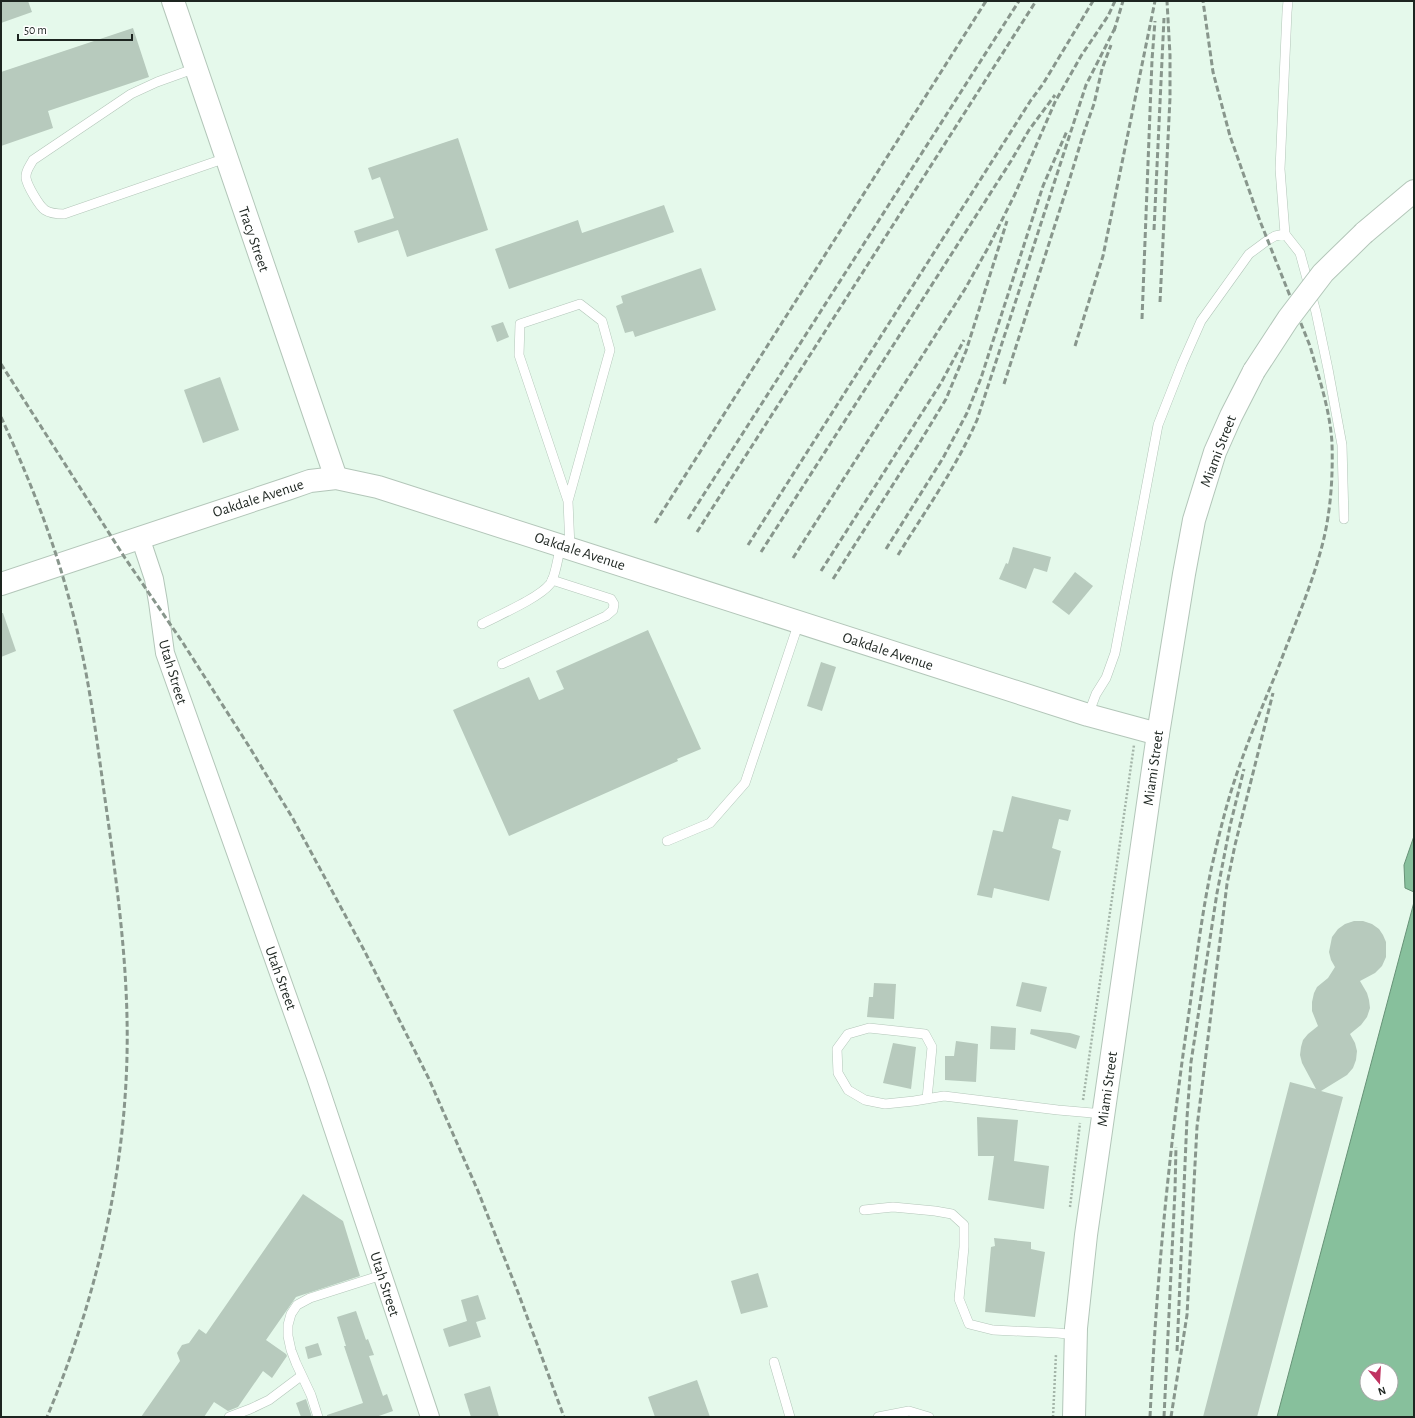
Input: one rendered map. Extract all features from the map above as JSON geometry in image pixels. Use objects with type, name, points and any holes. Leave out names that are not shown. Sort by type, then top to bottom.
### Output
[{"type":"street","name":"Tracy Street","points":[[173,1],[336,478]]},
{"type":"street","name":"Miami Street","points":[[1074,1417],[1067,1334],[1086,1235],[1158,734],[1194,520],[1215,452],[1231,416],[1254,371],[1288,319],[1323,273],[1364,233],[1414,191]]},
{"type":"street","name":"Oakdale Avenue","points":[[1,584],[286,488],[336,478],[378,487],[1088,715],[1158,734]]},
{"type":"street","name":"Utah Street","points":[[140,537],[154,579],[165,653],[311,1063],[430,1417]]},
{"type":"lane","points":[[1288,1],[1286,12],[1280,168],[1285,234],[1300,253],[1316,312],[1328,369],[1342,445],[1344,519]]},
{"type":"lane","points":[[196,68],[156,82],[131,94],[33,160],[27,169],[26,178],[29,187],[45,210],[55,214],[64,214],[226,158]]},
{"type":"lane","points":[[1088,715],[1096,694],[1106,678],[1115,653],[1158,425],[1182,364],[1201,320],[1249,254],[1275,236],[1285,234]]},
{"type":"lane","points":[[482,624],[535,597],[550,584],[565,546],[568,501],[610,350],[602,321],[580,304],[520,324],[519,355],[568,501]]},
{"type":"lane","points":[[502,664],[606,616],[613,610],[614,604],[611,599],[552,580]]},
{"type":"lane","points":[[667,841],[710,823],[745,783],[799,622]]},
{"type":"lane","points":[[927,1099],[932,1048],[925,1034],[869,1028],[848,1034],[837,1049],[838,1073],[848,1090],[865,1100],[885,1104],[927,1099],[944,1096],[1104,1114]]},
{"type":"lane","points":[[864,1210],[893,1207],[935,1211],[952,1214],[964,1225],[964,1247],[959,1299],[969,1324],[993,1330],[1067,1334]]},
{"type":"lane","points":[[318,1417],[311,1395],[296,1363],[288,1336],[288,1325],[291,1314],[297,1305],[310,1298],[382,1275]]},
{"type":"lane","points":[[774,1362],[790,1417]]},
{"type":"lane","points":[[229,1417],[269,1400],[302,1376]]},
{"type":"lane","points":[[878,1417],[909,1411],[929,1417]]},
{"type":"path","points":[[1070,1207],[1081,1112],[1136,728]]},
{"type":"path","points":[[1053,1417],[1054,1367],[1067,1334]]},
{"type":"shaded area","points":[[1414,836],[1414,892],[1405,888],[1404,865]]},
{"type":"shaded area","points":[[1414,902],[1414,1417],[1277,1417]]},
{"type":"building","points":[[1,1],[28,1],[32,12],[1,23]]},
{"type":"building","points":[[133,28],[149,77],[48,111],[53,128],[1,146],[1,72]]},
{"type":"building","points":[[458,138],[488,230],[407,257],[398,230],[358,243],[354,231],[394,218],[380,177],[372,180],[368,168]]},
{"type":"building","points":[[664,205],[674,232],[509,289],[495,249],[578,220],[582,233]]},
{"type":"building","points":[[701,268],[716,310],[635,337],[633,331],[625,333],[616,306],[623,303],[621,296]]},
{"type":"building","points":[[503,322],[509,337],[497,342],[491,326]]},
{"type":"building","points":[[220,377],[239,430],[203,443],[184,390]]},
{"type":"building","points":[[1013,547],[1051,557],[1047,572],[1034,568],[1026,589],[999,579],[1006,563],[1008,564]]},
{"type":"building","points":[[1075,572],[1093,586],[1069,615],[1052,602]]},
{"type":"building","points":[[1,613],[3,613],[16,651],[1,657]]},
{"type":"building","points":[[648,630],[701,749],[677,759],[678,761],[509,836],[453,710],[529,677],[539,700],[564,689],[556,671]]},
{"type":"building","points":[[821,662],[836,667],[822,711],[807,706]]},
{"type":"building","points":[[1012,796],[1071,810],[1068,821],[1059,819],[1052,848],[1061,851],[1049,901],[994,888],[992,898],[977,895],[993,830],[1003,832]]},
{"type":"building","points":[[1354,921],[1363,921],[1372,924],[1379,929],[1386,942],[1386,957],[1382,966],[1375,973],[1360,981],[1367,993],[1370,1008],[1367,1017],[1361,1025],[1350,1034],[1357,1051],[1353,1068],[1347,1075],[1321,1091],[1343,1097],[1257,1417],[1203,1417],[1290,1082],[1316,1089],[1302,1063],[1300,1055],[1303,1040],[1318,1026],[1312,1011],[1314,993],[1317,987],[1328,978],[1335,967],[1329,952],[1332,937],[1338,929],[1345,924]]},
{"type":"building","points":[[1022,982],[1047,987],[1041,1012],[1016,1006]]},
{"type":"building","points":[[874,983],[896,984],[894,1019],[867,1017],[869,997],[873,997]]},
{"type":"building","points":[[991,1026],[1016,1028],[1015,1050],[990,1049]]},
{"type":"building","points":[[1031,1029],[1070,1033],[1080,1036],[1076,1049],[1030,1034]]},
{"type":"building","points":[[956,1041],[978,1044],[976,1082],[945,1080],[945,1056],[954,1056]]},
{"type":"building","points":[[893,1043],[916,1047],[911,1089],[883,1083]]},
{"type":"building","points":[[977,1117],[1018,1120],[1014,1161],[1049,1166],[1044,1209],[988,1200],[994,1156],[978,1156]]},
{"type":"building","points":[[303,1194],[343,1221],[360,1276],[296,1297],[266,1340],[287,1356],[272,1378],[263,1371],[238,1407],[228,1411],[214,1402],[204,1417],[141,1417],[180,1361],[177,1353],[182,1345],[189,1343],[199,1329],[206,1334]]},
{"type":"building","points":[[994,1238],[1031,1242],[1031,1249],[1045,1252],[1035,1317],[985,1312],[991,1247],[995,1246]]},
{"type":"building","points":[[758,1273],[768,1307],[741,1314],[731,1281]]},
{"type":"building","points":[[478,1295],[486,1319],[476,1322],[481,1337],[449,1347],[443,1329],[467,1321],[461,1300]]},
{"type":"building","points":[[356,1311],[366,1340],[368,1339],[374,1355],[369,1356],[383,1396],[387,1394],[393,1411],[376,1417],[327,1417],[327,1415],[363,1403],[344,1346],[346,1346],[337,1317]]},
{"type":"building","points":[[318,1343],[322,1355],[308,1359],[305,1347]]},
{"type":"building","points":[[697,1380],[710,1417],[655,1417],[648,1397]]},
{"type":"building","points":[[490,1386],[499,1417],[471,1417],[464,1394]]},
{"type":"building","points":[[306,1399],[312,1417],[301,1417],[296,1403]]},
{"type":"railway","points":[[655,523],[986,1]]},
{"type":"railway","points":[[688,519],[1019,1]]},
{"type":"railway","points":[[697,532],[1036,1]]},
{"type":"railway","points":[[748,545],[1031,100],[1043,84],[1093,1]]},
{"type":"railway","points":[[793,558],[965,289],[989,246],[1015,194],[1055,102],[1081,56],[1108,16],[1115,1]]},
{"type":"railway","points":[[1114,31],[1123,1]]},
{"type":"railway","points":[[1075,346],[1103,256],[1155,1]]},
{"type":"railway","points":[[1160,302],[1170,98],[1170,55],[1167,1]]},
{"type":"railway","points":[[1150,1417],[1159,1273],[1168,1177],[1186,1033],[1207,890],[1231,790],[1302,607],[1319,558],[1328,518],[1332,480],[1332,443],[1327,406],[1310,346],[1260,221],[1230,136],[1213,72],[1203,1]]},
{"type":"railway","points":[[1154,230],[1164,18]]},
{"type":"railway","points":[[1142,319],[1152,60],[1155,21]]},
{"type":"railway","points":[[898,555],[960,455],[977,420],[1086,85],[1116,26]]},
{"type":"railway","points":[[1004,384],[1094,104],[1102,69],[1111,45]]},
{"type":"railway","points":[[761,552],[1011,161],[1029,130],[1055,95]]},
{"type":"railway","points":[[886,549],[943,458],[967,413],[981,378],[1043,186],[1067,131]]},
{"type":"railway","points":[[833,579],[946,399],[966,351],[1007,221]]},
{"type":"railway","points":[[821,571],[941,383],[964,340]]},
{"type":"railway","points":[[1,364],[125,558],[183,643],[250,748],[292,817],[364,950],[429,1079],[478,1191],[519,1295],[564,1417]]},
{"type":"railway","points":[[1,417],[31,486],[49,533],[77,630],[95,726],[114,863],[126,992],[127,1056],[125,1102],[113,1195],[93,1285],[64,1374],[47,1417]]},
{"type":"railway","points":[[1171,1417],[1187,1315],[1197,1127],[1227,884],[1235,845],[1273,693]]},
{"type":"railway","points":[[1177,1351],[1187,1118],[1191,1062],[1217,893],[1230,826],[1244,769]]},
{"type":"railway","points":[[1164,1417],[1176,1147]]}]
